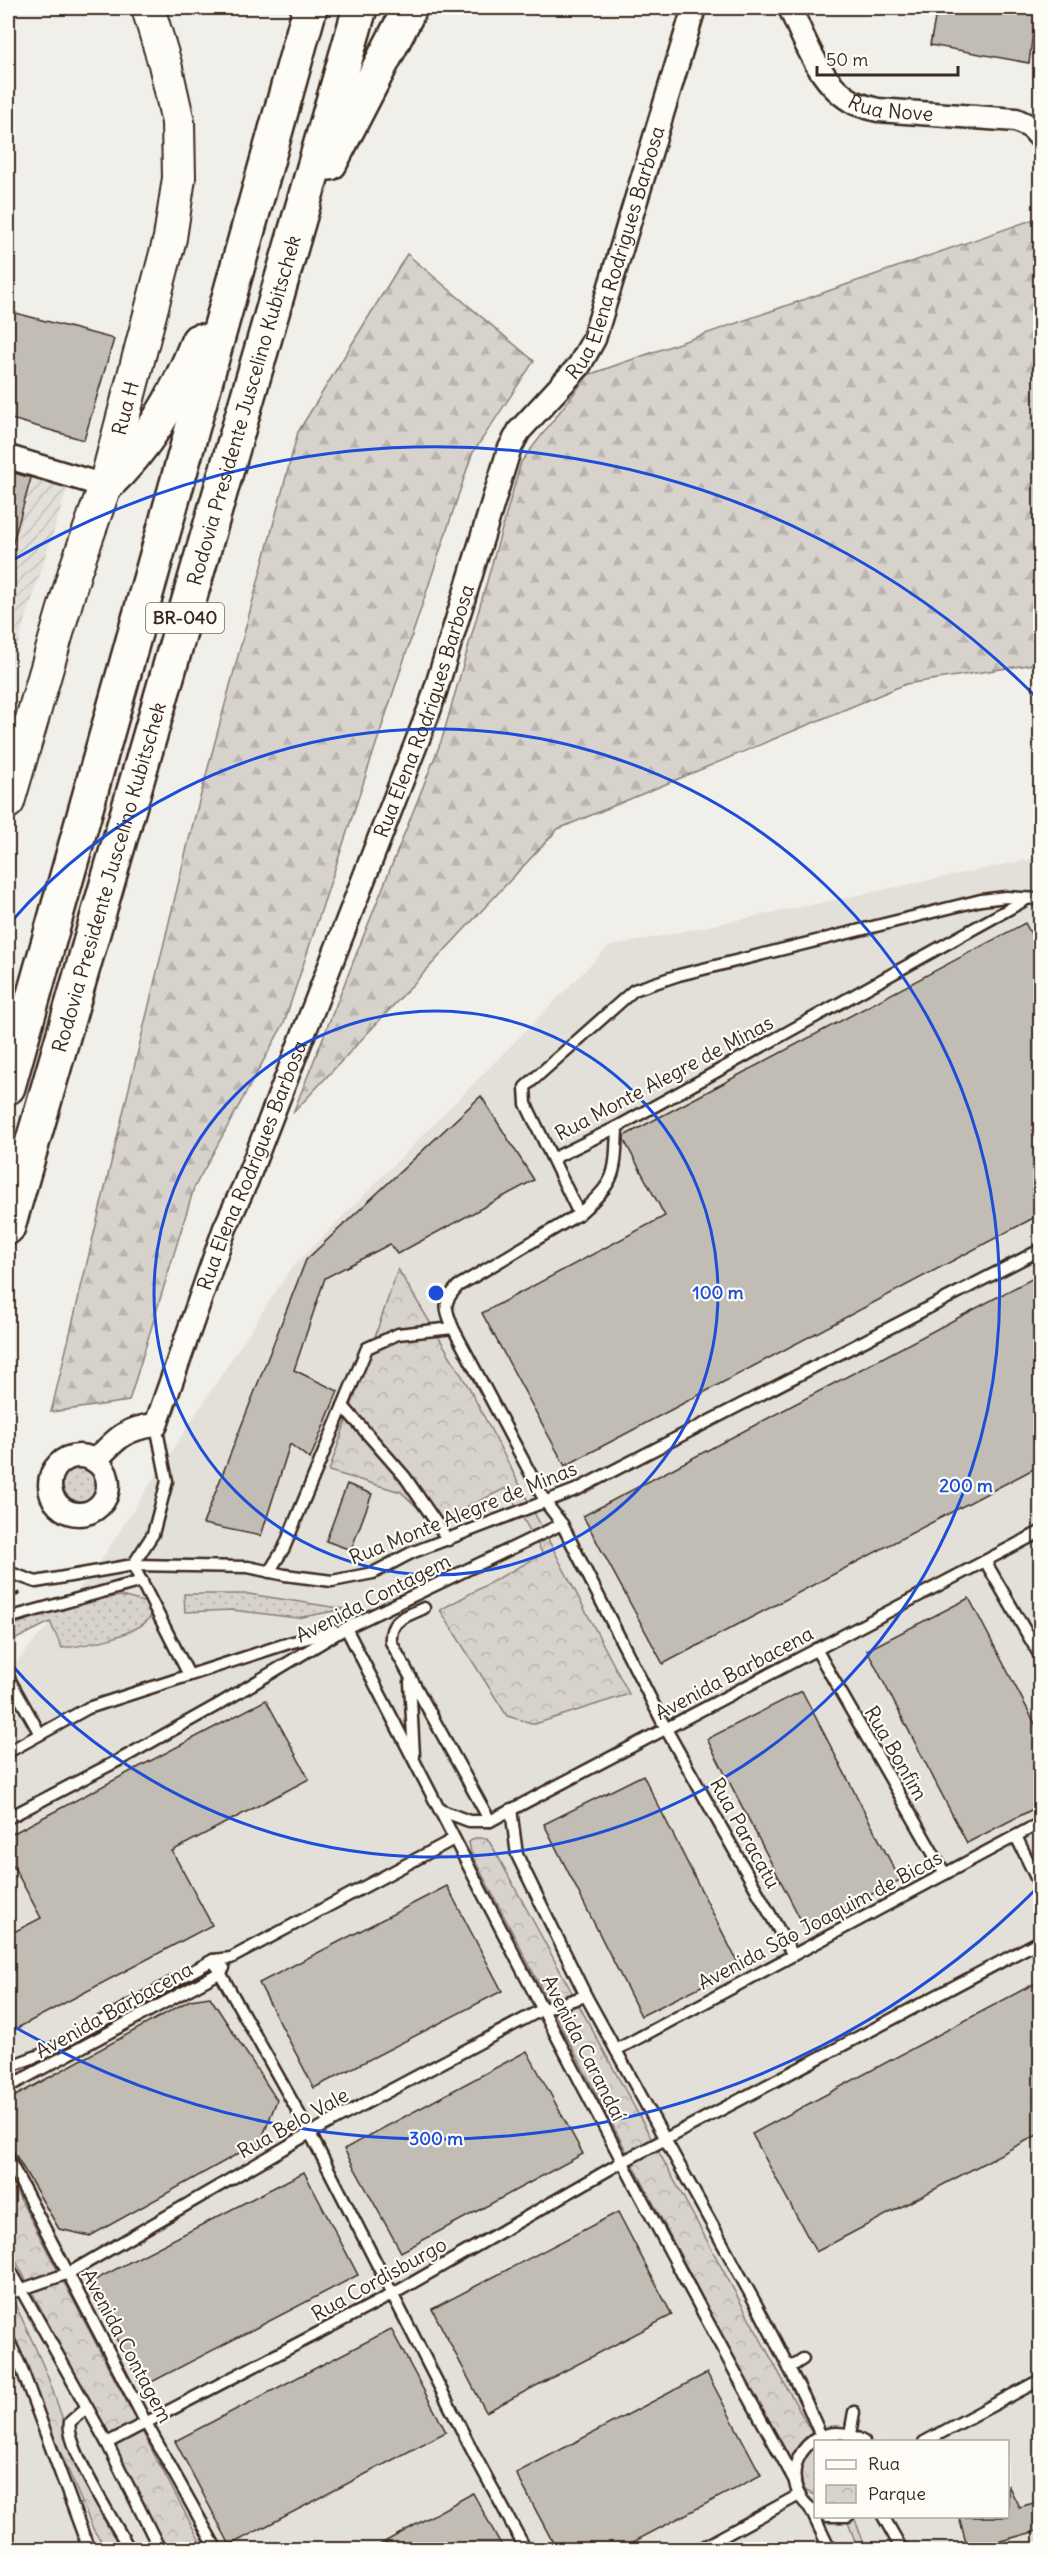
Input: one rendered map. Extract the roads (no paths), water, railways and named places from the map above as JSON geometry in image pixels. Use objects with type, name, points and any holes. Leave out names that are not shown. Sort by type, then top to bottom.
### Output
[{"type":"highway","name":"Rodovia Presidente Juscelino Kubitschek","points":[[8,1087],[309,8]]},
{"type":"highway","name":"Rodovia Presidente Juscelino Kubitschek","points":[[8,1227],[360,8]]},
{"type":"highway","points":[[298,227],[410,8]]},
{"type":"highway","points":[[105,486],[130,462],[156,426],[174,394],[189,365],[216,293],[250,218]]},
{"type":"main road","name":"Rua H","points":[[8,802],[75,570],[105,486],[170,238],[179,178],[178,122],[165,64],[148,8]]},
{"type":"street","name":"Rua Elena Rodrigues Barbosa","points":[[156,1425],[225,1228],[246,1182],[430,708],[509,450],[519,431],[579,366],[594,339],[694,8]]},
{"type":"street","name":"Rua Nove","points":[[790,8],[802,36],[832,87],[856,104],[878,110],[1016,120],[1031,127],[1041,137]]},
{"type":"street","points":[[8,457],[105,486]]},
{"type":"street","points":[[94,1461],[121,1434],[140,1426],[156,1425]]},
{"type":"lane","name":"Rua Monte Alegre de Minas","points":[[1006,897],[1036,901],[617,1127],[554,1158],[526,1104],[525,1087],[634,990],[679,975],[981,900],[1006,897]]},
{"type":"lane","points":[[562,1524],[546,1503],[453,1328],[446,1309],[447,1298],[458,1286],[579,1214],[603,1193],[612,1178],[617,1127]]},
{"type":"lane","points":[[554,1158],[579,1214]]},
{"type":"lane","name":"Rua Monte Alegre de Minas","points":[[133,1564],[248,1567],[332,1581],[373,1573],[411,1552],[448,1540],[503,1516],[546,1503],[578,1489],[1041,1250]]},
{"type":"lane","points":[[269,1572],[285,1548],[367,1348],[398,1334],[453,1328]]},
{"type":"lane","name":"Avenida Contagem","points":[[343,1406],[405,1477],[448,1540]]},
{"type":"lane","points":[[8,1572],[36,1582],[133,1564],[153,1534],[167,1481],[156,1425]]},
{"type":"lane","name":"Avenida Contagem","points":[[8,1818],[121,1759],[346,1628],[562,1524]]},
{"type":"lane","name":"Rua Paracatu","points":[[562,1524],[666,1729],[793,1955]]},
{"type":"lane","name":"Avenida Barbacena","points":[[490,1821],[1041,1532]]},
{"type":"lane","points":[[985,1561],[1041,1656]]},
{"type":"lane","points":[[133,1564],[189,1675]]},
{"type":"lane","points":[[8,1618],[142,1581]]},
{"type":"lane","points":[[424,1608],[394,1624],[390,1630],[391,1642],[490,1821],[469,1821],[440,1810]]},
{"type":"lane","points":[[8,1752],[88,1708],[289,1643],[346,1628]]},
{"type":"lane","name":"Avenida Carandaí","points":[[346,1628],[622,2162],[711,2330],[795,2481],[799,2495]]},
{"type":"lane","name":"Rua Bonfim","points":[[816,1649],[945,1874]]},
{"type":"lane","points":[[410,1676],[414,1718],[414,1760]]},
{"type":"lane","points":[[8,1677],[40,1734]]},
{"type":"lane","name":"Avenida Carandaí","points":[[512,1809],[517,1855],[586,1996],[789,2368],[821,2436]]},
{"type":"lane","name":"Avenida São Joaquim de Bicas","points":[[616,2050],[1041,1823]]},
{"type":"lane","points":[[1016,1836],[1041,1886]]},
{"type":"lane","name":"Avenida Barbacena","points":[[8,2067],[40,2055],[213,1959],[231,1958],[454,1839]]},
{"type":"lane","points":[[664,2140],[1041,1941]]},
{"type":"lane","name":"Avenida Barbacena","points":[[8,2087],[221,1972],[231,1958]]},
{"type":"lane","points":[[213,1959],[310,2133],[475,2457],[526,2550]]},
{"type":"lane","name":"Rua Belo Vale","points":[[8,2294],[69,2273],[310,2133],[543,2008],[586,1996]]},
{"type":"lane","name":"Rua Cordisburgo","points":[[107,2443],[393,2294],[664,2140]]},
{"type":"lane","name":"Avenida Contagem","points":[[8,2158],[146,2422],[217,2550]]},
{"type":"lane","points":[[8,2266],[107,2443],[160,2550]]},
{"type":"lane","points":[[8,2339],[21,2367],[89,2550]]},
{"type":"lane","points":[[789,2368],[803,2359]]},
{"type":"lane","points":[[928,2440],[1041,2380]]},
{"type":"lane","points":[[87,2407],[70,2422],[70,2436],[98,2496],[130,2550]]},
{"type":"lane","points":[[850,2434],[854,2412]]},
{"type":"lane","points":[[814,2440],[835,2432],[850,2434],[860,2440]]},
{"type":"lane","points":[[795,2481],[795,2467],[800,2454],[814,2440]]},
{"type":"lane","points":[[698,2550],[799,2495],[813,2510]]},
{"type":"lane","points":[[816,2518],[830,2550]]},
{"type":"lane","points":[[884,2518],[901,2548],[905,2550]]}]
